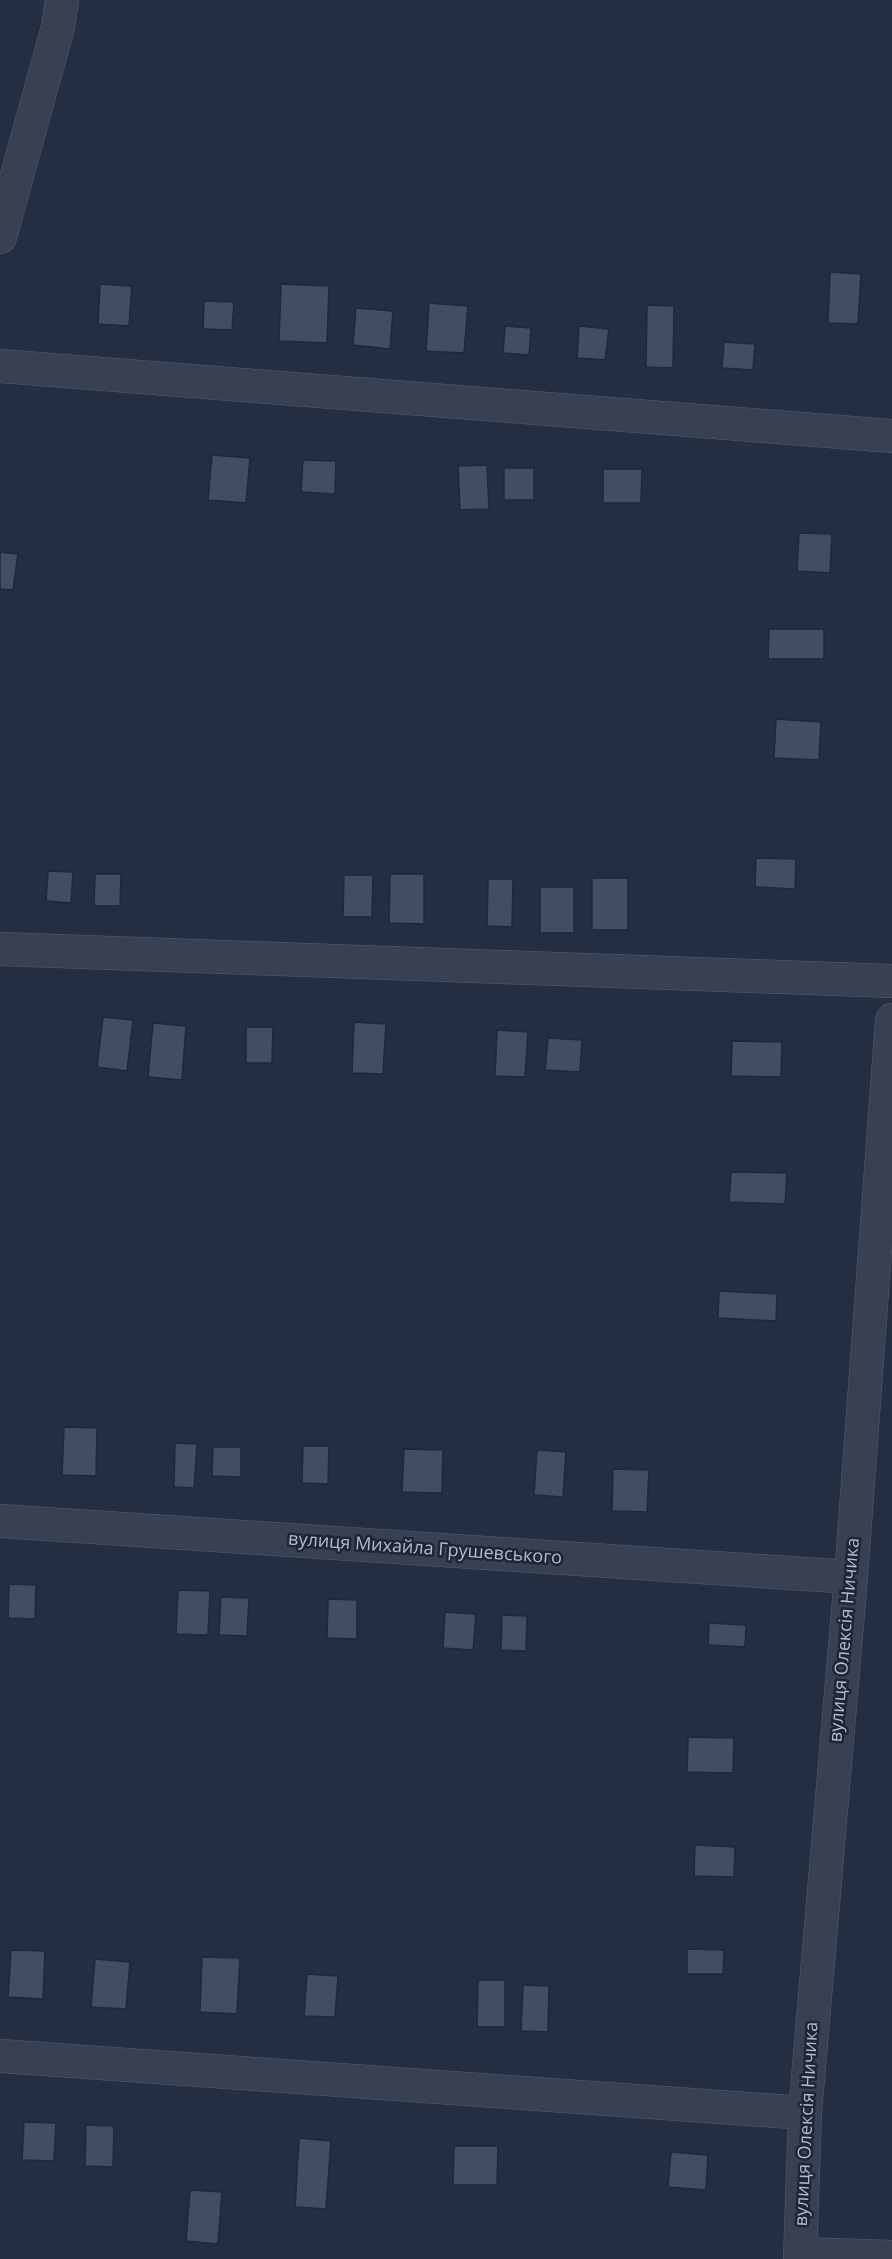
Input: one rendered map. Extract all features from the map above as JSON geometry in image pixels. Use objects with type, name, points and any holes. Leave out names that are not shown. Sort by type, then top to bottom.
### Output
[{"type":"street","points":[[0,237],[58,27],[62,0]]},
{"type":"street","points":[[0,366],[892,436]]},
{"type":"street","points":[[0,949],[892,981]]},
{"type":"street","name":"вулиця Олексія Ничика","points":[[800,2257],[805,2113],[851,1577],[892,1020]]},
{"type":"street","name":"вулиця Михайла Грушевського","points":[[0,1521],[851,1577]]},
{"type":"street","points":[[0,2056],[805,2113]]},
{"type":"street","points":[[800,2257],[892,2257]]},
{"type":"building","points":[[830,272],[861,274],[858,324],[828,323]]},
{"type":"building","points":[[100,284],[132,286],[129,326],[98,324]]},
{"type":"building","points":[[281,284],[329,286],[327,343],[279,341]]},
{"type":"building","points":[[204,301],[234,302],[232,330],[203,329]]},
{"type":"building","points":[[429,303],[468,306],[464,353],[426,351]]},
{"type":"building","points":[[647,305],[674,306],[673,368],[646,367]]},
{"type":"building","points":[[356,308],[393,311],[390,349],[353,345]]},
{"type":"building","points":[[505,326],[531,328],[529,355],[503,353]]},
{"type":"building","points":[[579,326],[609,329],[605,360],[577,358]]},
{"type":"building","points":[[724,342],[755,344],[753,370],[722,368]]},
{"type":"building","points":[[212,455],[250,458],[246,503],[208,500]]},
{"type":"building","points":[[303,460],[336,461],[335,494],[301,492]]},
{"type":"building","points":[[487,465],[489,509],[460,510],[458,466]]},
{"type":"building","points":[[504,468],[534,468],[534,500],[504,500]]},
{"type":"building","points":[[603,469],[642,469],[641,503],[603,503]]},
{"type":"building","points":[[799,533],[832,534],[830,573],[797,571]]},
{"type":"building","points":[[0,552],[18,554],[13,590],[0,589]]},
{"type":"building","points":[[769,629],[824,629],[824,659],[768,659]]},
{"type":"building","points":[[776,719],[821,722],[819,760],[774,758]]},
{"type":"building","points":[[756,858],[796,859],[795,889],[755,887]]},
{"type":"building","points":[[48,871],[73,872],[71,903],[46,901]]},
{"type":"building","points":[[95,874],[121,874],[120,906],[94,906]]},
{"type":"building","points":[[390,874],[424,874],[424,924],[389,923]]},
{"type":"building","points":[[344,875],[373,875],[372,917],[343,917]]},
{"type":"building","points":[[592,878],[628,878],[628,930],[592,930]]},
{"type":"building","points":[[488,879],[513,879],[512,927],[487,926]]},
{"type":"building","points":[[540,887],[574,887],[574,933],[540,933]]},
{"type":"building","points":[[103,1017],[133,1020],[127,1071],[97,1067]]},
{"type":"building","points":[[354,1022],[386,1024],[383,1074],[352,1073]]},
{"type":"building","points":[[153,1023],[186,1026],[182,1080],[148,1077]]},
{"type":"building","points":[[246,1027],[273,1027],[272,1063],[246,1063]]},
{"type":"building","points":[[497,1030],[528,1032],[525,1077],[495,1076]]},
{"type":"building","points":[[548,1038],[582,1040],[580,1072],[545,1070]]},
{"type":"building","points":[[732,1041],[782,1042],[781,1077],[731,1076]]},
{"type":"building","points":[[731,1172],[787,1173],[785,1204],[729,1202]]},
{"type":"building","points":[[719,1291],[777,1294],[776,1321],[718,1318]]},
{"type":"building","points":[[64,1427],[97,1428],[96,1476],[62,1475]]},
{"type":"building","points":[[175,1443],[197,1444],[194,1488],[174,1487]]},
{"type":"building","points":[[303,1446],[329,1446],[328,1484],[302,1483]]},
{"type":"building","points":[[213,1447],[241,1447],[241,1477],[212,1476]]},
{"type":"building","points":[[404,1449],[443,1450],[442,1493],[402,1492]]},
{"type":"building","points":[[537,1450],[566,1452],[563,1497],[534,1495]]},
{"type":"building","points":[[613,1469],[649,1470],[647,1512],[612,1511]]},
{"type":"building","points":[[9,1584],[36,1585],[35,1619],[8,1618]]},
{"type":"building","points":[[178,1590],[210,1591],[208,1635],[176,1634]]},
{"type":"building","points":[[221,1597],[249,1598],[247,1636],[219,1635]]},
{"type":"building","points":[[328,1599],[357,1600],[357,1639],[327,1638]]},
{"type":"building","points":[[445,1612],[476,1614],[473,1650],[443,1648]]},
{"type":"building","points":[[502,1615],[527,1616],[526,1651],[501,1650]]},
{"type":"building","points":[[709,1623],[746,1625],[745,1647],[708,1645]]},
{"type":"building","points":[[688,1737],[734,1738],[733,1773],[687,1772]]},
{"type":"building","points":[[695,1845],[735,1847],[734,1877],[694,1876]]},
{"type":"building","points":[[687,1949],[724,1950],[723,1974],[687,1974]]},
{"type":"building","points":[[11,1950],[45,1951],[43,1999],[8,1997]]},
{"type":"building","points":[[202,1957],[240,1958],[237,2014],[200,2012]]},
{"type":"building","points":[[95,1959],[130,1962],[126,2009],[91,2007]]},
{"type":"building","points":[[307,1974],[338,1976],[335,2017],[304,2016]]},
{"type":"building","points":[[478,1980],[505,1980],[505,2027],[477,2027]]},
{"type":"building","points":[[523,1985],[549,1986],[548,2032],[521,2031]]},
{"type":"building","points":[[24,2122],[56,2123],[54,2161],[22,2160]]},
{"type":"building","points":[[86,2125],[114,2126],[113,2167],[85,2166]]},
{"type":"building","points":[[299,2138],[331,2141],[326,2209],[295,2207]]},
{"type":"building","points":[[454,2146],[498,2146],[497,2185],[453,2185]]},
{"type":"building","points":[[671,2152],[708,2155],[706,2190],[668,2187]]},
{"type":"building","points":[[190,2190],[222,2192],[218,2244],[186,2241]]}]
